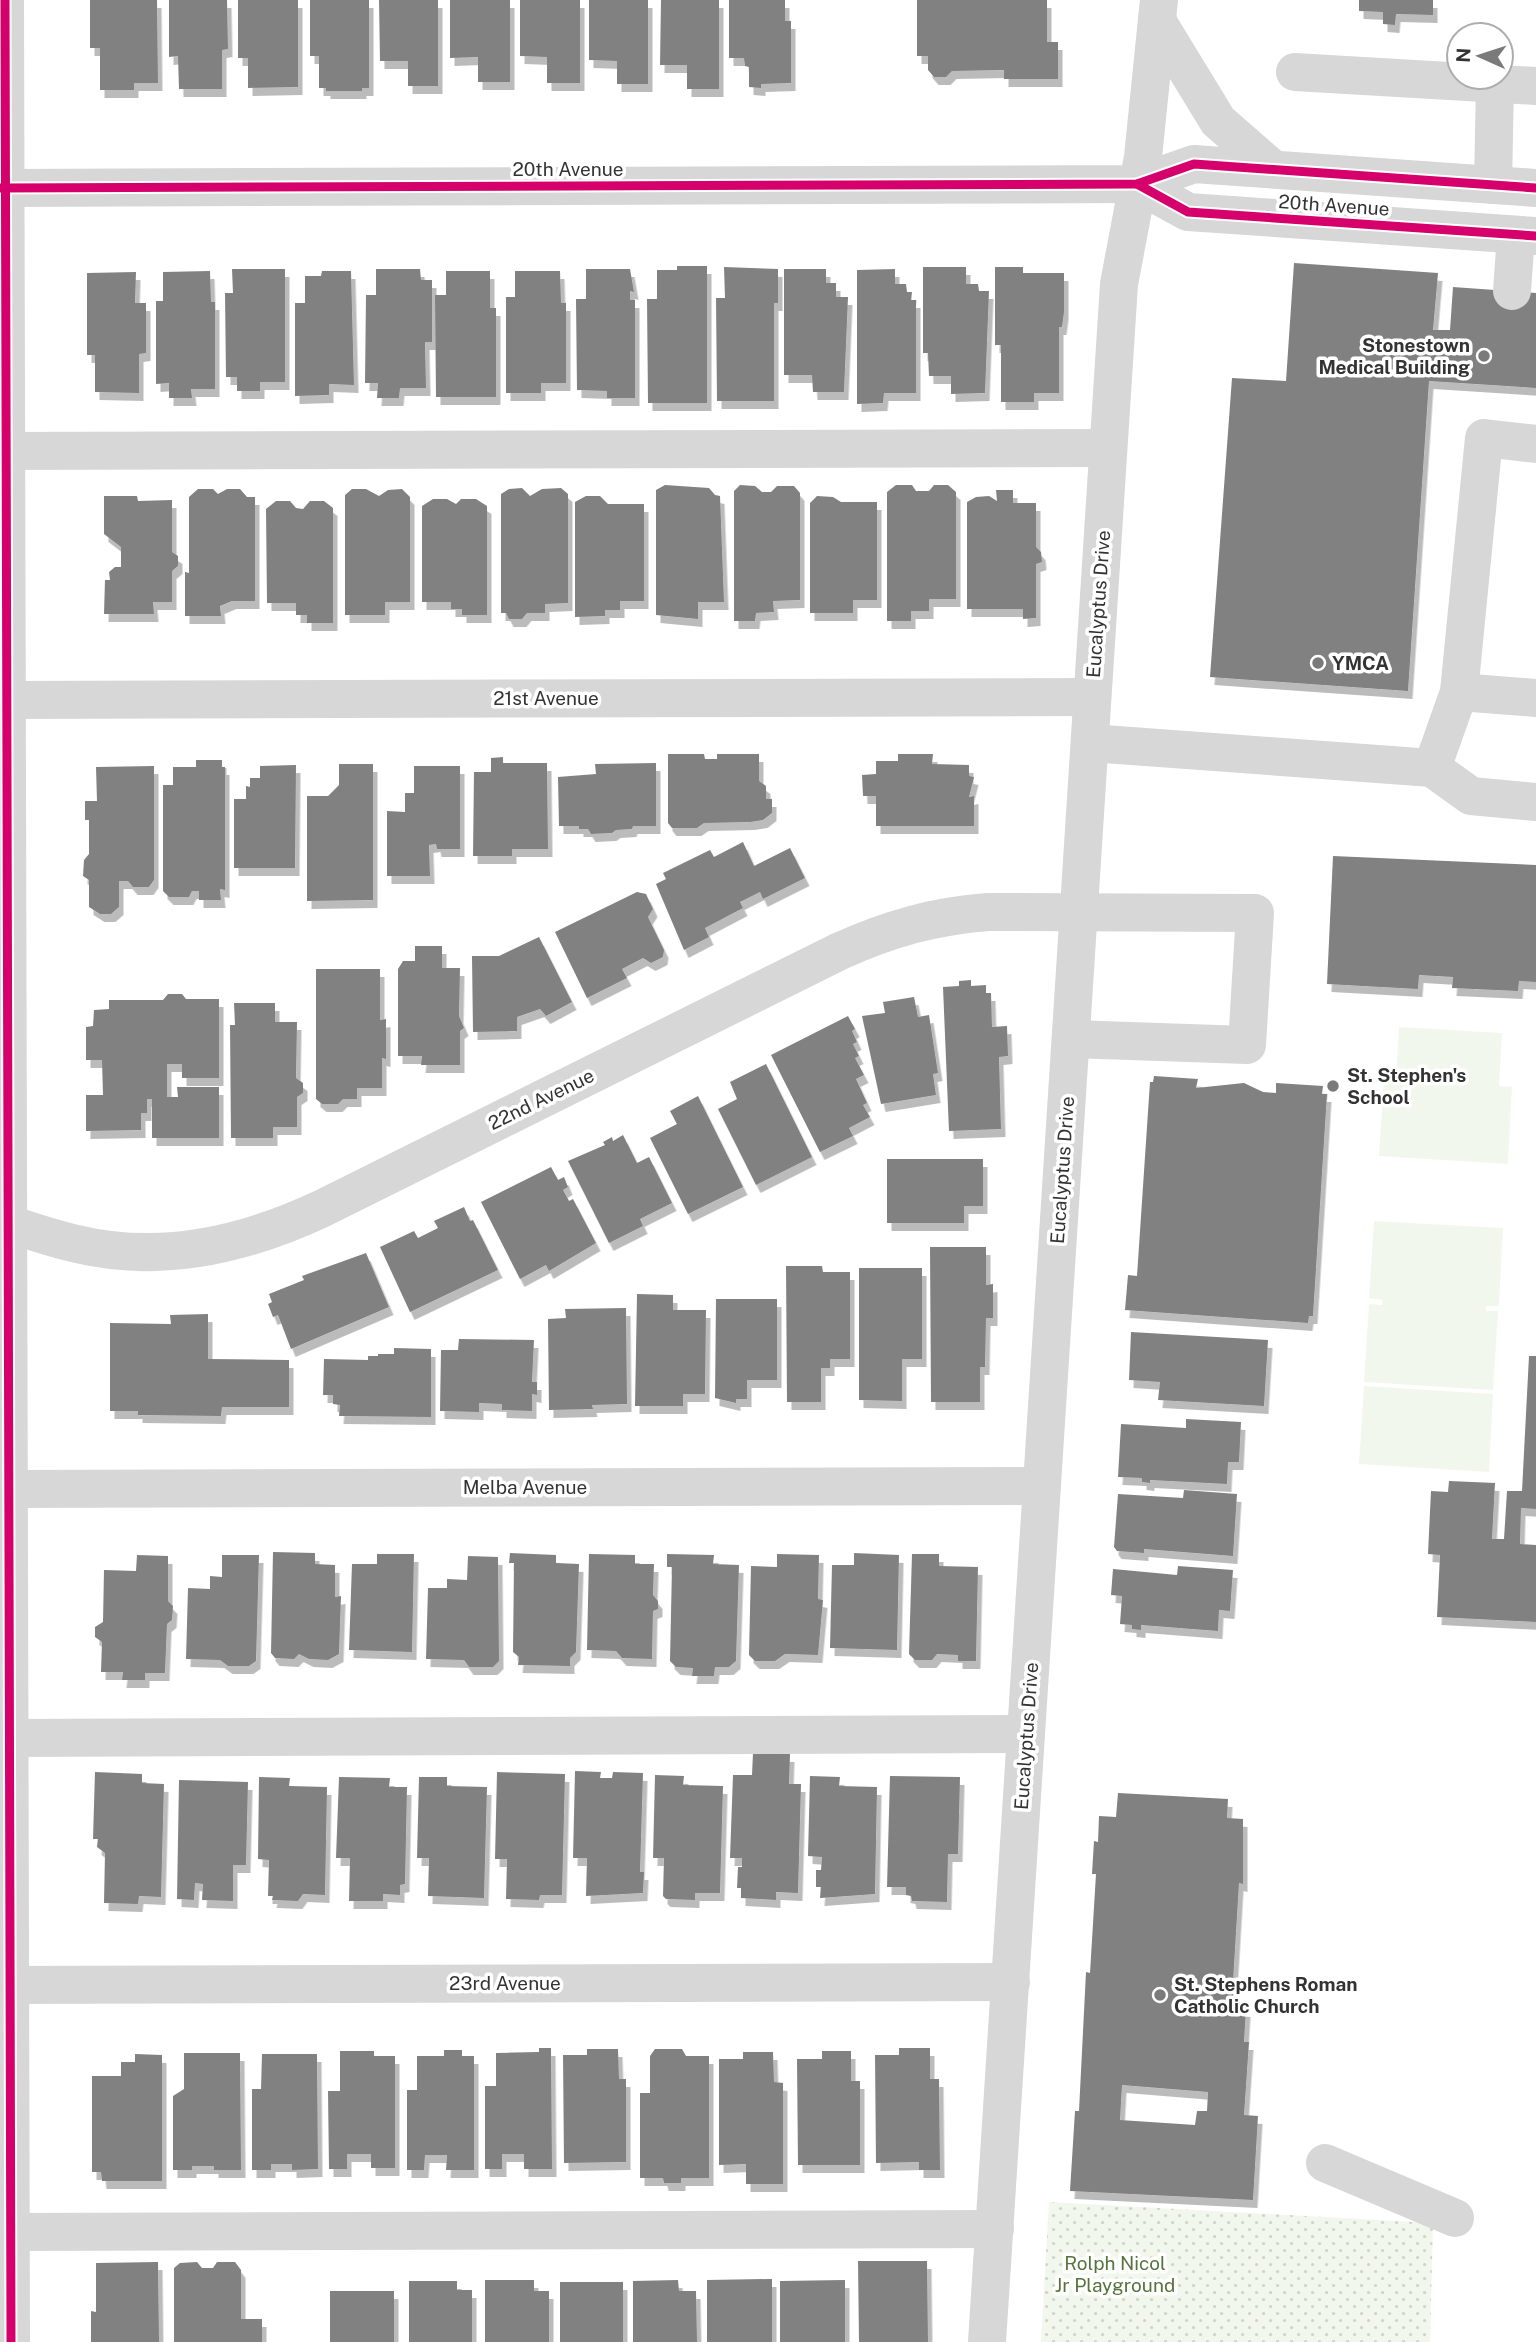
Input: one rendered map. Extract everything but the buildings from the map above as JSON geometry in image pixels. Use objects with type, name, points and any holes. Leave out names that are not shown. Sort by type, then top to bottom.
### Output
[{"type":"street","points":[[5,0],[4,1222],[10,1738],[5,1985],[6,2232],[11,2342]]},
{"type":"street","points":[[1158,11],[1218,121],[1273,169]]},
{"type":"street","name":"Eucalyptus Drive","points":[[988,2342],[1121,266],[1144,147],[1158,11]]},
{"type":"street","points":[[1295,72],[1445,81]]},
{"type":"street","points":[[1515,85],[1536,86]]},
{"type":"street","points":[[1493,184],[1495,91]]},
{"type":"street","name":"20th Avenue","points":[[3,188],[1137,184],[1195,164],[1536,188]]},
{"type":"street","name":"20th Avenue","points":[[1137,184],[1188,212],[1526,235]]},
{"type":"street","points":[[1512,291],[1526,235]]},
{"type":"street","points":[[1433,768],[1459,692],[1484,438],[1536,444]]},
{"type":"street","points":[[3,451],[1108,448]]},
{"type":"street","points":[[1459,692],[1536,698]]},
{"type":"street","name":"21st Avenue","points":[[3,700],[1092,697]]},
{"type":"street","points":[[1090,743],[1433,768],[1471,796],[1536,802]]},
{"type":"street","name":"22nd Avenue","points":[[4,1222],[80,1245],[127,1251],[187,1250],[254,1237],[321,1209],[876,935],[911,923],[950,915],[1013,912],[1079,915],[1255,913],[1247,1045],[1071,1039]]},
{"type":"street","name":"Melba Avenue","points":[[9,1489],[1042,1486]]},
{"type":"street","points":[[10,1738],[1026,1734]]},
{"type":"street","name":"23rd Avenue","points":[[5,1985],[1010,1982]]},
{"type":"street","points":[[1325,2163],[1455,2218]]},
{"type":"street","points":[[6,2232],[995,2229]]},
{"type":"green space","points":[[1399,1027],[1502,1033],[1499,1086],[1512,1087],[1508,1164],[1379,1156],[1384,1079],[1396,1079]]},
{"type":"green space","points":[[1374,1221],[1503,1228],[1499,1306],[1486,1306],[1486,1311],[1498,1311],[1493,1390],[1364,1382],[1369,1304],[1382,1305],[1382,1300],[1369,1298]]},
{"type":"green space","points":[[1364,1386],[1493,1394],[1489,1472],[1359,1464]]},
{"type":"green space","name":"Rolph Nicol Jr Playground","points":[[1049,2202],[1433,2223],[1430,2342],[1041,2342]]},
{"type":"cycle path","points":[[5,0],[11,2342]]},
{"type":"cycle path","points":[[0,188],[1137,184],[1194,164],[1536,188]]},
{"type":"cycle path","points":[[1137,184],[1188,212],[1536,236]]},
{"type":"place","name":"Stonestown Medical Building","points":[[1484,356]]},
{"type":"place","name":"YMCA","points":[[1318,663]]},
{"type":"place","name":"St. Stephen's School","points":[[1333,1086]]},
{"type":"place","name":"St. Stephens Roman Catholic Church","points":[[1160,1995]]}]
